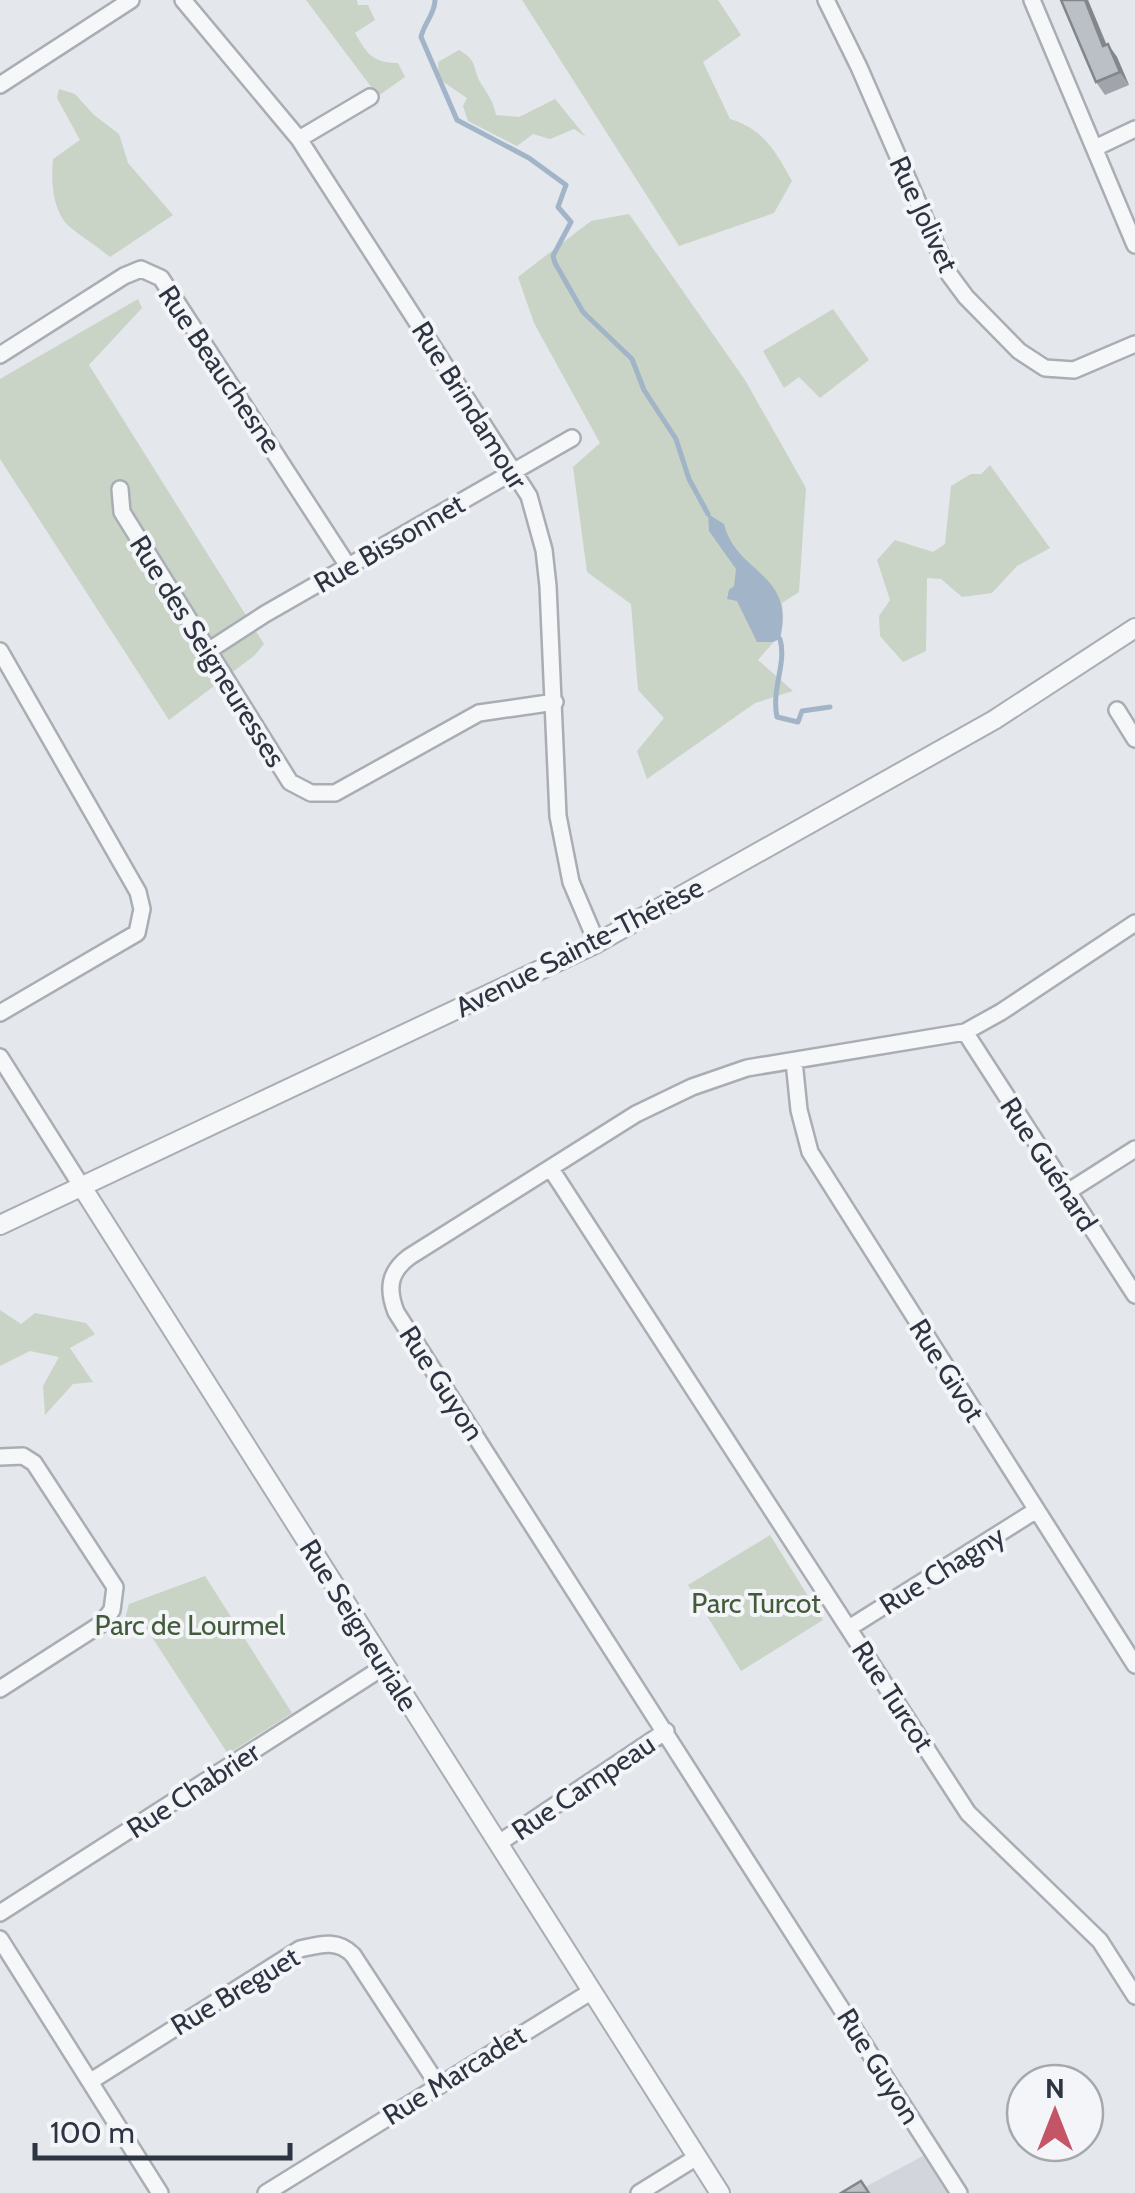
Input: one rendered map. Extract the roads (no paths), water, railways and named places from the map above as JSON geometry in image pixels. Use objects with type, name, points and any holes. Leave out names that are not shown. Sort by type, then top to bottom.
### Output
[{"type":"street","points":[[0,85],[131,0]]},
{"type":"street","name":"Rue Brindamour","points":[[183,0],[299,139],[528,496],[544,550],[558,816],[564,853],[597,944]]},
{"type":"street","name":"Rue Jolivet","points":[[826,0],[950,274],[966,298],[1019,351],[1045,368],[1074,370],[1110,358],[1135,344]]},
{"type":"street","points":[[1032,0],[1135,244]]},
{"type":"street","points":[[299,139],[370,97]]},
{"type":"street","points":[[1094,148],[1135,129]]},
{"type":"street","name":"Rue Beauchesne","points":[[0,355],[124,276],[141,270],[161,278],[348,566]]},
{"type":"street","name":"Rue Bissonnet","points":[[208,650],[572,438]]},
{"type":"street","name":"Rue des Seigneuresses","points":[[120,489],[122,512],[290,782],[311,793],[335,793],[479,713],[555,702]]},
{"type":"street","name":"Avenue Sainte-Thérèse","points":[[0,1225],[597,944],[994,720],[1135,628]]},
{"type":"street","points":[[0,651],[138,892],[142,908],[140,924],[129,940],[72,968],[0,1013]]},
{"type":"street","points":[[1117,710],[1135,739]]},
{"type":"street","name":"Rue Guyon","points":[[959,2193],[396,1312],[390,1296],[396,1266],[636,1114],[747,1068],[965,1032],[1002,1012],[1135,922]]},
{"type":"street","name":"Rue Guénard","points":[[965,1032],[1135,1295]]},
{"type":"street","name":"Rue Seigneuriale","points":[[0,1057],[720,2193]]},
{"type":"street","name":"Rue Givot","points":[[794,1061],[799,1110],[810,1152],[1135,1665]]},
{"type":"street","points":[[1066,1193],[1135,1150]]},
{"type":"street","name":"Rue Turcot","points":[[551,1169],[968,1813],[1100,1941],[1135,1996]]},
{"type":"street","points":[[0,1457],[22,1456],[34,1463],[115,1588],[112,1610],[101,1624],[0,1689]]},
{"type":"street","name":"Rue Chagny","points":[[848,1628],[1035,1511]]},
{"type":"street","name":"Rue Chabrier","points":[[0,1914],[385,1666]]},
{"type":"street","name":"Rue Campeau","points":[[499,1844],[666,1731]]},
{"type":"street","points":[[0,1938],[160,2193]]},
{"type":"street","name":"Rue Breguet","points":[[91,2081],[300,1949],[328,1944],[343,1945],[354,1955],[438,2085]]},
{"type":"street","name":"Rue Marcadet","points":[[266,2193],[592,1990]]},
{"type":"street","points":[[639,2193],[696,2157]]},
{"type":"water","points":[[708,514],[724,524],[740,554],[773,587],[783,617],[780,639],[757,642],[737,601],[727,599],[736,569],[709,531]]},
{"type":"waterway","points":[[435,0],[421,37],[457,120],[529,158],[566,185],[558,207],[571,222],[553,256],[555,263],[583,312],[632,359],[644,390],[676,439],[689,479],[708,514]]},
{"type":"waterway","points":[[780,639],[777,717],[798,722],[802,711],[830,707]]},
{"type":"park label","name":"Parc Turcot","points":[[756,1603]]},
{"type":"park label","name":"Parc de Lourmel","points":[[190,1625]]}]
